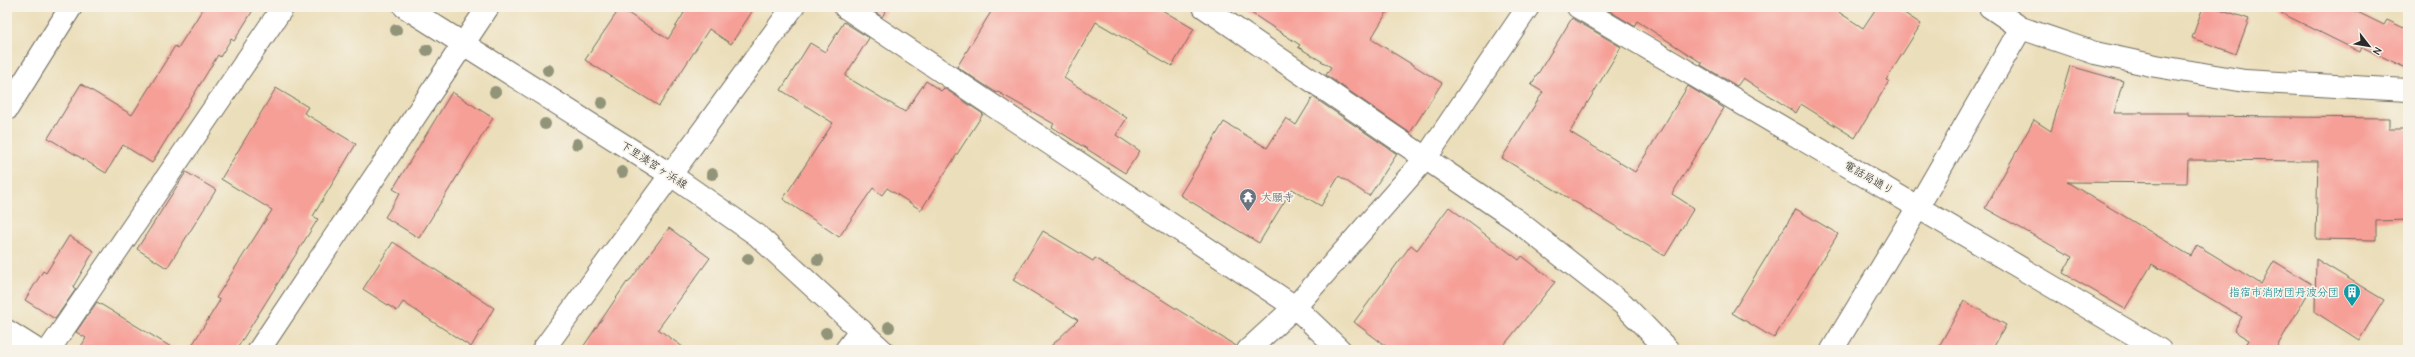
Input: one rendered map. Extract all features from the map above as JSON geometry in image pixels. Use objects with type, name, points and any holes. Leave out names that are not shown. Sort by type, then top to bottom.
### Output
[{"type":"street","points":[[7,110],[71,7]]},
{"type":"street","points":[[49,350],[283,7]]},
{"type":"street","name":"下里湊宮ヶ浜線","points":[[405,7],[671,175],[757,235],[882,350]]},
{"type":"street","points":[[260,350],[488,7]]},
{"type":"street","points":[[543,350],[793,7]]},
{"type":"street","points":[[845,7],[1295,306],[1340,350]]},
{"type":"street","points":[[1204,7],[1522,224],[1623,304],[1668,350]]},
{"type":"street","points":[[1248,350],[1295,306],[1425,159],[1528,7]]},
{"type":"street","name":"電話局通り","points":[[1578,7],[2160,350]]},
{"type":"street","points":[[1990,7],[2021,28],[2095,53],[2156,66],[2245,81],[2408,90]]},
{"type":"street","points":[[1832,350],[1918,207],[2021,28]]},
{"type":"street","points":[[846,350],[861,330]]},
{"type":"street","points":[[7,331],[37,350]]},
{"type":"building","points":[[204,7],[255,7],[234,41],[231,39],[220,57],[218,55],[152,163],[123,145],[106,173],[48,138],[81,84],[132,115],[175,46],[178,48]]},
{"type":"building","points":[[675,7],[755,7],[731,44],[709,29],[659,106],[585,60],[620,8],[668,39],[684,13]]},
{"type":"building","points":[[868,7],[888,7],[882,17]]},
{"type":"building","points":[[994,7],[1157,7],[1194,29],[1172,66],[1096,22],[1064,78],[1127,118],[1116,135],[1140,151],[1125,173],[1052,127],[1054,124],[998,92],[997,93],[957,67]]},
{"type":"building","points":[[1242,7],[1390,7],[1371,39],[1442,83],[1410,133],[1326,75],[1331,67],[1298,47],[1300,45]]},
{"type":"building","points":[[1603,7],[1831,7],[1863,28],[1877,7],[1895,7],[1921,24],[1886,80],[1889,81],[1855,138],[1801,104],[1796,113],[1743,78],[1737,86],[1701,65],[1702,63],[1637,21],[1634,26]]},
{"type":"building","points":[[2203,7],[2214,7],[2249,19],[2236,54],[2192,38]]},
{"type":"building","points":[[2269,7],[2347,7],[2384,25],[2387,20],[2408,30],[2408,69],[2362,47],[2360,52]]},
{"type":"building","points":[[1572,18],[1621,47],[1570,132],[1635,172],[1688,86],[1724,108],[1672,194],[1694,208],[1665,256],[1502,158],[1543,92],[1531,85]]},
{"type":"building","points":[[844,22],[869,38],[845,76],[905,112],[926,81],[941,91],[944,88],[983,114],[921,210],[887,188],[882,195],[873,188],[839,237],[783,199],[833,123],[781,90],[810,43],[825,52]]},
{"type":"building","points":[[2070,66],[2123,81],[2114,113],[2188,113],[2188,116],[2389,118],[2389,129],[2408,129],[2408,220],[2376,221],[2376,240],[2316,239],[2318,161],[2188,160],[2187,183],[2067,182],[2191,256],[2197,245],[2261,284],[2274,261],[2313,285],[2275,350],[2243,350],[2249,340],[2234,331],[2242,317],[2152,264],[2125,309],[2063,273],[2072,257],[1985,208],[2034,120],[2051,131]]},
{"type":"building","points":[[276,88],[308,107],[304,113],[356,144],[313,216],[318,219],[236,350],[189,350],[220,300],[216,298],[272,210],[221,179]]},
{"type":"building","points":[[452,92],[493,118],[419,238],[385,217],[400,193],[393,189]]},
{"type":"building","points":[[1313,97],[1397,154],[1369,196],[1339,176],[1321,206],[1292,189],[1259,243],[1180,195],[1224,122],[1267,148],[1286,118],[1296,125]]},
{"type":"building","points":[[186,172],[216,190],[167,268],[137,249]]},
{"type":"building","points":[[1449,207],[1519,260],[1522,256],[1555,282],[1500,350],[1391,350],[1354,322],[1411,245],[1417,250]]},
{"type":"building","points":[[1796,209],[1838,234],[1774,338],[1732,313]]},
{"type":"building","points":[[669,228],[710,258],[658,329],[687,350],[581,350],[627,282],[628,283]]},
{"type":"building","points":[[1043,231],[1093,261],[1095,258],[1236,346],[1236,350],[1047,350],[1078,320],[1013,280]]},
{"type":"building","points":[[69,236],[94,251],[73,287],[76,289],[55,319],[25,300],[43,271],[46,273]]},
{"type":"building","points":[[393,242],[494,308],[471,347],[403,302],[397,311],[363,289]]},
{"type":"building","name":"指宿市消防団丹波分団","points":[[2316,259],[2384,300],[2359,340],[2315,312]]},
{"type":"building","points":[[1964,301],[2006,325],[1992,350],[1937,350]]},
{"type":"building","points":[[97,302],[176,350],[79,350],[86,338],[76,332]]},
{"type":"place","name":"大願寺","points":[[1248,212]]},
{"type":"place","name":"指宿市消防団丹波分団","points":[[2352,307]]}]
